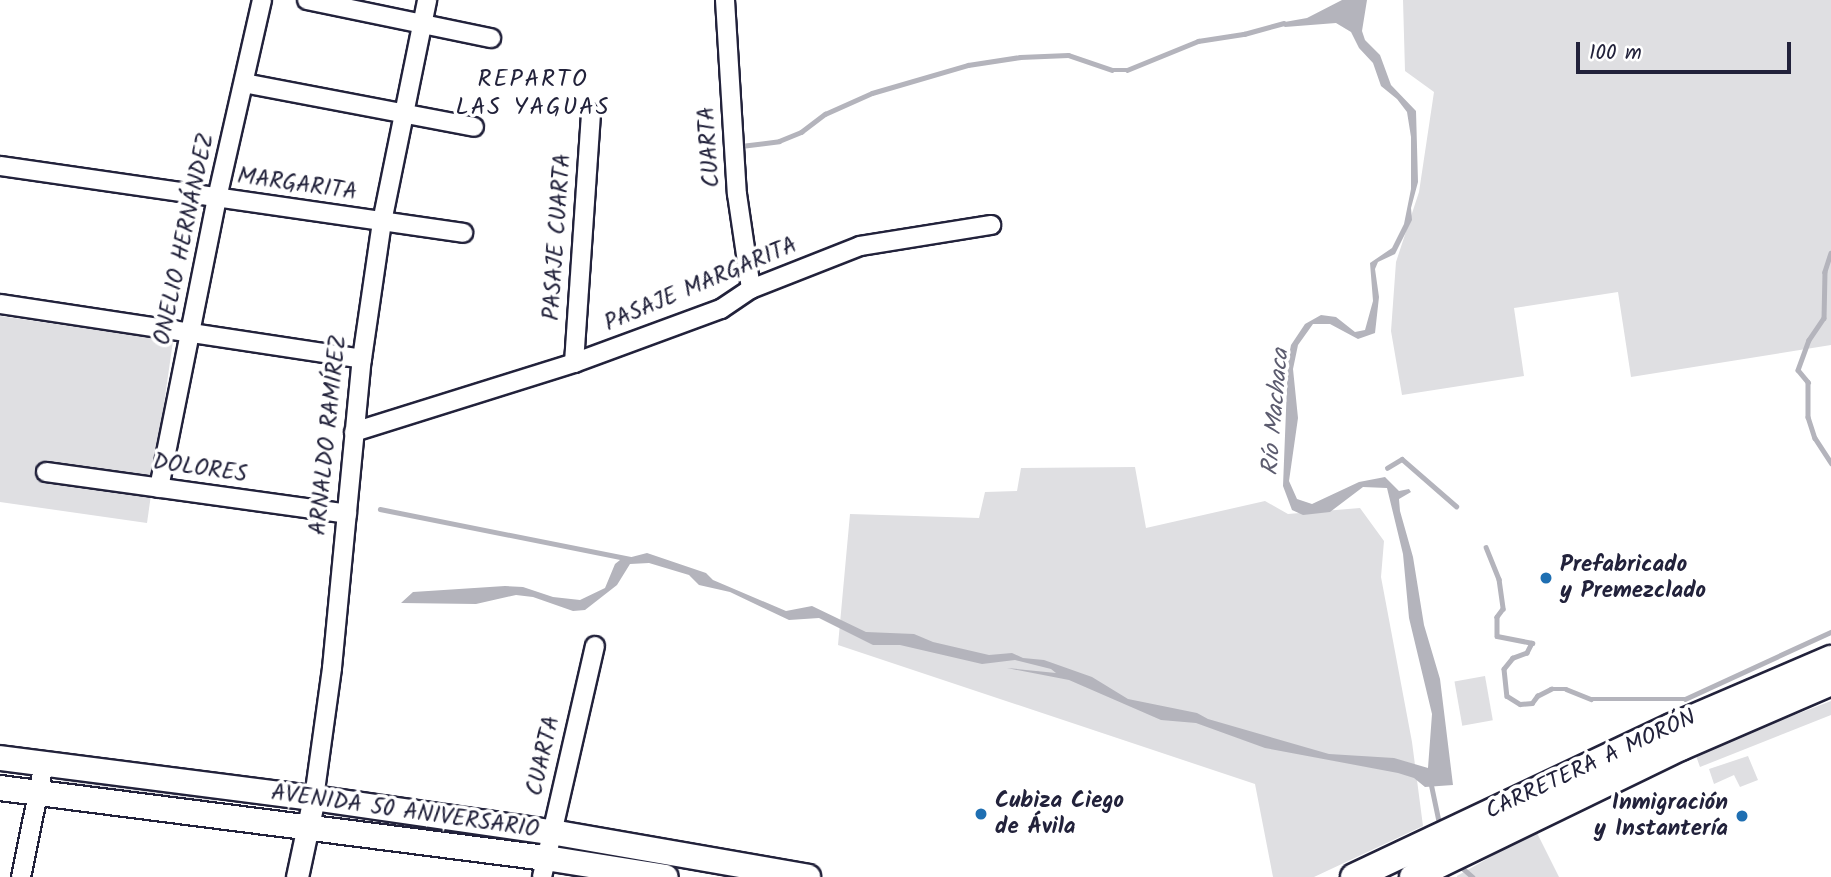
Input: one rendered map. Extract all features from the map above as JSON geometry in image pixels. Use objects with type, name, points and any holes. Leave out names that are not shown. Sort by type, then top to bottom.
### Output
[{"type":"main road","name":"CARRETERA A MORÓN","points":[[1458,842],[1672,727],[1831,659]]},
{"type":"main road","name":"CARRETERA A MORÓN","points":[[1354,877],[1433,854],[1831,682]]},
{"type":"main road","name":"AVENIDA 50 ANIVERSARIO","points":[[0,758],[314,798],[551,832],[805,877]]},
{"type":"main road","name":"AVENIDA 50 ANIVERSARIO","points":[[0,788],[308,826],[544,867],[666,877]]},
{"type":"main road","name":"CARRETERA A MORÓN","points":[[1413,877],[1433,854]]},
{"type":"street","name":"ONELIO HERNÁNDEZ","points":[[159,488],[217,198],[262,0]]},
{"type":"street","points":[[307,0],[491,38]]},
{"type":"street","name":"ARNALDO RAMÍREZ","points":[[297,877],[314,798],[332,668],[362,359],[382,222],[427,0]]},
{"type":"street","name":"CUARTA","points":[[725,0],[737,194],[751,289]]},
{"type":"street","points":[[244,83],[474,127]]},
{"type":"street","name":"PASAJE CUARTA","points":[[574,363],[591,114]]},
{"type":"street","name":"MARGARITA","points":[[0,166],[463,233]]},
{"type":"street","name":"PASAJE MARGARITA","points":[[354,432],[574,363],[721,309],[751,289],[860,246],[991,225]]},
{"type":"street","points":[[0,304],[362,359]]},
{"type":"street","name":"DOLORES","points":[[46,472],[347,513]]},
{"type":"street","name":"CUARTA","points":[[544,867],[595,646]]},
{"type":"street","points":[[22,877],[44,764]]},
{"type":"shaded area","points":[[1342,0],[1367,0],[1362,31],[1365,40],[1380,55],[1391,85],[1416,111],[1418,182],[1411,208],[1412,220],[1395,254],[1378,262],[1375,269],[1379,297],[1375,333],[1358,339],[1330,324],[1313,324],[1298,345],[1293,369],[1298,418],[1289,481],[1297,499],[1312,504],[1359,482],[1385,477],[1399,491],[1409,489],[1411,492],[1399,499],[1400,511],[1413,557],[1424,625],[1440,679],[1453,785],[1425,787],[1414,778],[1398,773],[1265,748],[1196,723],[1161,720],[1069,680],[1007,668],[1056,673],[1051,669],[1015,660],[982,664],[900,645],[873,645],[819,618],[789,620],[730,592],[699,585],[689,575],[649,563],[630,564],[617,585],[585,610],[573,611],[533,597],[516,595],[476,604],[401,603],[413,592],[505,586],[523,587],[553,597],[580,600],[605,588],[615,564],[620,560],[647,553],[706,573],[713,580],[786,611],[812,606],[866,632],[914,634],[933,642],[989,655],[1012,653],[1023,658],[1044,660],[1092,677],[1128,699],[1197,713],[1208,719],[1329,754],[1394,758],[1428,768],[1432,714],[1409,618],[1403,554],[1387,488],[1363,487],[1330,512],[1303,515],[1292,510],[1283,486],[1288,360],[1291,345],[1305,324],[1321,315],[1336,317],[1355,332],[1365,330],[1373,301],[1370,263],[1392,248],[1404,224],[1411,189],[1411,137],[1407,112],[1397,99],[1381,86],[1373,63],[1359,48],[1351,32],[1336,23],[1285,27],[1279,23],[1307,18]]},
{"type":"shaded area","points":[[1403,0],[1831,0],[1831,345],[1631,377],[1618,292],[1514,308],[1524,376],[1402,395],[1391,331],[1396,262],[1419,192],[1434,92],[1405,71]]},
{"type":"shaded area","points":[[0,316],[173,341],[147,523],[0,502]]},
{"type":"shaded area","points":[[1135,467],[1146,528],[1265,501],[1288,514],[1360,508],[1384,541],[1381,577],[1412,742],[1423,826],[1314,877],[1273,877],[1255,784],[838,645],[850,514],[979,518],[985,492],[1017,491],[1021,468]]},
{"type":"shaded area","points":[[1485,676],[1493,720],[1462,726],[1454,681]]},
{"type":"shaded area","points":[[1831,701],[1831,715],[1700,767],[1695,753]]},
{"type":"shaded area","points":[[1748,756],[1758,780],[1740,787],[1734,775],[1714,784],[1709,769]]},
{"type":"shaded area","points":[[61,780],[217,799],[216,808],[60,789]]},
{"type":"shaded area","points":[[332,814],[527,839],[526,846],[330,822]]},
{"type":"shaded area","points":[[1536,831],[1559,877],[1457,877],[1457,876]]},
{"type":"waterway","points":[[741,146],[779,141],[801,132],[825,114],[872,93],[968,65],[1020,57],[1068,55],[1112,70],[1127,70],[1198,41],[1244,34],[1284,23]]},
{"type":"waterway","points":[[1831,253],[1825,272],[1824,318],[1809,340],[1798,370],[1808,382],[1808,417],[1815,438],[1831,463]]},
{"type":"waterway","points":[[1387,468],[1402,459],[1456,506]]},
{"type":"waterway","points":[[380,509],[630,559]]},
{"type":"waterway","points":[[1486,547],[1499,579],[1503,609],[1497,617],[1497,636],[1532,643],[1527,653],[1513,658],[1504,669],[1507,696],[1520,704],[1532,703],[1537,696],[1551,689],[1566,689],[1591,699],[1685,699],[1831,632]]},
{"type":"waterway","name":"Río Machaca","points":[[1431,783],[1440,826]]},
{"type":"waterway","name":"Río Machaca","points":[[1459,865],[1473,877]]},
{"type":"place","name":"Prefabricado y Premezclado","points":[[1546,578]]},
{"type":"place","name":"Cubiza Ciego de Ávila","points":[[981,814]]},
{"type":"place","name":"Inmigración y Instantería","points":[[1742,816]]},
{"type":"district","name":"REPARTO LAS YAGUAS","points":[[533,94]]}]
